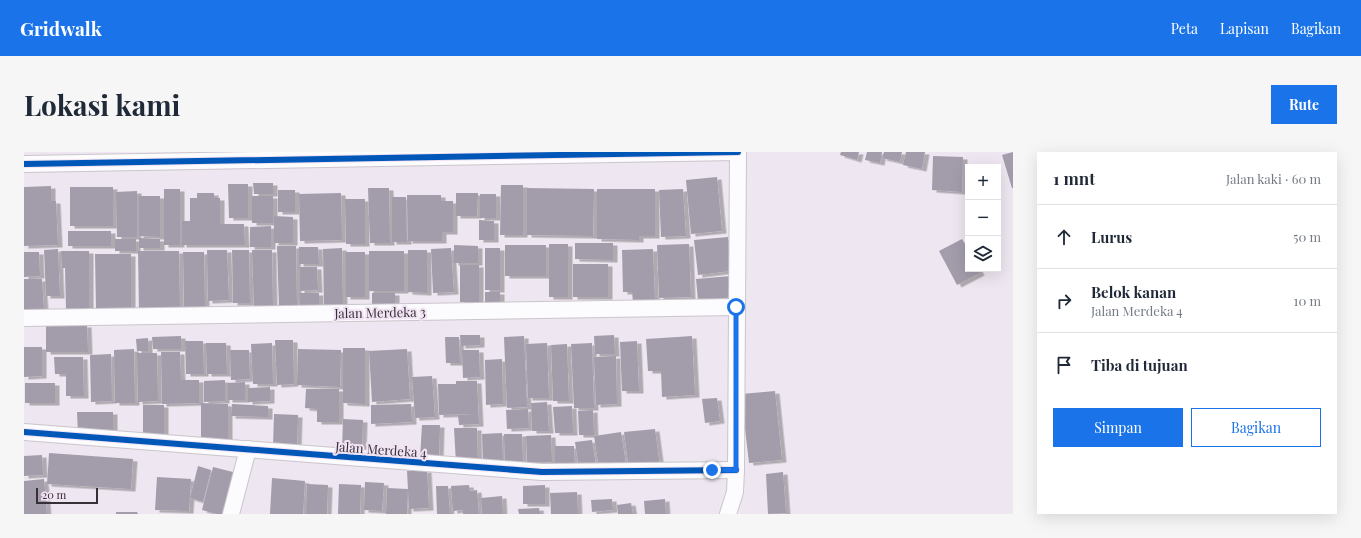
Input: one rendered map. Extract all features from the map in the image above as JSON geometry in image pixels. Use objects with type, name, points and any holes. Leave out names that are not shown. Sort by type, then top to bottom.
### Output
[{"type":"street","points":[[24,164],[96,157],[738,152],[736,470],[735,492],[728,514]]},
{"type":"street","name":"Jalan Merdeka 3","points":[[24,318],[736,307]]},
{"type":"street","name":"Jalan Merdeka 4","points":[[24,432],[542,472],[736,470]]},
{"type":"street","points":[[231,514],[248,449]]},
{"type":"building","points":[[841,152],[859,152],[857,160],[840,155]]},
{"type":"building","points":[[867,152],[882,152],[880,163],[865,160]]},
{"type":"building","points":[[884,152],[902,152],[900,162],[882,158]]},
{"type":"building","points":[[906,152],[925,152],[922,169],[903,165]]},
{"type":"building","points":[[1013,152],[1013,188],[1012,188],[1002,155]]},
{"type":"building","points":[[933,156],[963,157],[962,192],[932,190]]},
{"type":"building","points":[[717,177],[722,231],[691,234],[686,180]]},
{"type":"building","points":[[253,183],[273,183],[273,194],[254,194]]},
{"type":"building","points":[[228,184],[248,184],[248,218],[229,218]]},
{"type":"building","points":[[501,185],[523,185],[523,235],[500,235]]},
{"type":"building","points":[[51,186],[51,201],[56,201],[58,245],[24,246],[24,187]]},
{"type":"building","points":[[70,187],[113,187],[113,226],[70,226]]},
{"type":"building","points":[[368,188],[389,188],[390,243],[370,243]]},
{"type":"building","points":[[527,188],[594,189],[593,236],[527,235]]},
{"type":"building","points":[[164,189],[180,189],[180,245],[164,245]]},
{"type":"building","points":[[597,189],[655,189],[655,236],[639,236],[639,240],[597,239]]},
{"type":"building","points":[[683,189],[686,236],[661,237],[659,190]]},
{"type":"building","points":[[278,190],[295,190],[295,212],[278,212]]},
{"type":"building","points":[[137,191],[137,237],[117,237],[116,192]]},
{"type":"building","points":[[197,193],[214,193],[214,198],[220,198],[220,224],[244,224],[245,245],[182,245],[182,221],[190,221],[190,198],[197,198]]},
{"type":"building","points":[[341,193],[342,240],[300,241],[299,194]]},
{"type":"building","points":[[456,193],[478,193],[477,216],[456,216]]},
{"type":"building","points":[[480,194],[496,194],[496,218],[480,218]]},
{"type":"building","points":[[407,195],[441,195],[441,201],[453,201],[453,232],[442,232],[442,241],[408,241]]},
{"type":"building","points":[[139,196],[160,196],[160,237],[139,236]]},
{"type":"building","points":[[252,196],[273,196],[273,223],[252,223]]},
{"type":"building","points":[[392,197],[406,197],[407,242],[392,242]]},
{"type":"building","points":[[345,199],[365,199],[365,244],[346,244]]},
{"type":"building","points":[[274,216],[293,217],[293,243],[274,243]]},
{"type":"building","points":[[479,220],[494,221],[494,240],[479,240]]},
{"type":"building","points":[[271,226],[271,247],[250,247],[250,227]]},
{"type":"building","points":[[68,231],[111,231],[111,246],[68,246]]},
{"type":"building","points":[[728,237],[731,271],[698,275],[694,240]]},
{"type":"building","points":[[139,238],[160,239],[160,248],[139,248]]},
{"type":"building","points":[[115,239],[136,239],[136,251],[115,251]]},
{"type":"building","points":[[962,239],[965,244],[965,272],[980,273],[957,285],[939,251]]},
{"type":"building","points":[[575,243],[613,243],[613,260],[575,259]]},
{"type":"building","points":[[549,244],[568,244],[568,297],[549,297]]},
{"type":"building","points":[[689,244],[691,297],[659,298],[657,245]]},
{"type":"building","points":[[454,245],[478,246],[478,263],[454,263]]},
{"type":"building","points":[[505,245],[546,245],[546,276],[505,276]]},
{"type":"building","points":[[277,246],[296,246],[297,306],[279,307]]},
{"type":"building","points":[[299,247],[318,247],[319,264],[299,264]]},
{"type":"building","points":[[342,248],[343,309],[324,309],[323,249]]},
{"type":"building","points":[[451,248],[454,292],[433,293],[431,249]]},
{"type":"building","points":[[485,248],[500,248],[500,290],[485,290]]},
{"type":"building","points":[[58,249],[60,296],[46,296],[44,250]]},
{"type":"building","points":[[653,249],[655,301],[633,302],[632,292],[623,292],[622,250]]},
{"type":"building","points":[[207,250],[227,250],[229,300],[208,301]]},
{"type":"building","points":[[232,250],[249,250],[250,303],[233,303]]},
{"type":"building","points":[[252,250],[272,250],[273,307],[254,307]]},
{"type":"building","points":[[408,250],[427,250],[427,293],[408,292]]},
{"type":"building","points":[[61,251],[89,251],[89,310],[66,310],[65,268],[62,268]]},
{"type":"building","points":[[138,251],[179,251],[180,311],[139,312]]},
{"type":"building","points":[[369,251],[404,251],[404,291],[369,291]]},
{"type":"building","points":[[24,252],[39,252],[40,276],[24,277]]},
{"type":"building","points":[[183,252],[204,252],[205,307],[184,307]]},
{"type":"building","points":[[346,252],[365,252],[365,297],[346,297]]},
{"type":"building","points":[[95,254],[131,254],[131,311],[96,310]]},
{"type":"building","points":[[573,264],[608,264],[608,297],[573,297]]},
{"type":"building","points":[[460,265],[479,265],[479,302],[460,302]]},
{"type":"building","points":[[300,267],[317,267],[318,290],[300,291]]},
{"type":"building","points":[[731,276],[733,297],[698,301],[696,279]]},
{"type":"building","points":[[24,279],[42,279],[44,310],[24,311]]},
{"type":"building","points":[[485,292],[500,292],[500,303],[485,303]]},
{"type":"building","points":[[299,293],[319,293],[319,310],[300,310]]},
{"type":"building","points":[[372,293],[395,293],[395,308],[372,307]]},
{"type":"building","points":[[46,325],[87,325],[88,352],[46,352]]},
{"type":"building","points":[[460,335],[480,335],[480,345],[461,346]]},
{"type":"building","points":[[614,335],[615,354],[595,354],[594,336]]},
{"type":"building","points":[[181,336],[181,349],[153,349],[152,337]]},
{"type":"building","points":[[524,336],[527,407],[507,408],[504,337]]},
{"type":"building","points":[[692,336],[695,395],[662,397],[661,371],[648,371],[646,339]]},
{"type":"building","points":[[445,337],[459,337],[460,363],[446,363]]},
{"type":"building","points":[[148,338],[148,351],[137,351],[136,339]]},
{"type":"building","points":[[275,340],[293,340],[294,384],[277,385]]},
{"type":"building","points":[[185,341],[203,341],[204,374],[186,374]]},
{"type":"building","points":[[637,341],[639,391],[622,391],[620,342]]},
{"type":"building","points":[[206,343],[226,343],[227,374],[207,374]]},
{"type":"building","points":[[272,343],[273,384],[253,384],[251,344]]},
{"type":"building","points":[[547,343],[549,398],[528,398],[526,344]]},
{"type":"building","points":[[592,343],[594,408],[574,408],[571,344]]},
{"type":"building","points":[[567,344],[569,401],[553,401],[551,345]]},
{"type":"building","points":[[24,347],[42,347],[42,376],[24,377]]},
{"type":"building","points":[[343,348],[365,348],[365,404],[343,403]]},
{"type":"building","points":[[134,349],[135,403],[115,403],[114,350]]},
{"type":"building","points":[[298,349],[341,350],[340,387],[297,385]]},
{"type":"building","points":[[407,349],[410,399],[372,402],[369,351]]},
{"type":"building","points":[[230,350],[249,350],[250,379],[231,380]]},
{"type":"building","points":[[462,350],[479,350],[480,377],[463,378]]},
{"type":"building","points":[[161,352],[180,352],[181,380],[199,380],[199,403],[162,404]]},
{"type":"building","points":[[137,353],[157,353],[158,401],[138,402]]},
{"type":"building","points":[[111,354],[112,401],[91,402],[90,355]]},
{"type":"building","points":[[616,356],[617,404],[596,405],[594,357]]},
{"type":"building","points":[[54,357],[83,357],[84,396],[66,396],[66,374],[55,374]]},
{"type":"building","points":[[502,359],[503,404],[486,405],[485,360]]},
{"type":"building","points":[[432,376],[435,417],[415,418],[412,377]]},
{"type":"building","points":[[225,380],[225,401],[204,402],[204,381]]},
{"type":"building","points":[[456,381],[477,381],[479,424],[459,425],[458,415],[474,414],[439,415],[438,384],[456,384]]},
{"type":"building","points":[[245,382],[245,400],[228,400],[228,383]]},
{"type":"building","points":[[25,383],[55,383],[55,403],[25,403]]},
{"type":"building","points":[[270,387],[270,401],[248,402],[248,388]]},
{"type":"building","points":[[306,389],[339,389],[339,422],[317,422],[317,409],[305,408]]},
{"type":"building","points":[[775,391],[782,460],[749,463],[741,394]]},
{"type":"building","points":[[717,398],[720,421],[705,423],[702,399]]},
{"type":"building","points":[[547,402],[549,431],[532,431],[531,403]]},
{"type":"building","points":[[201,403],[228,404],[228,444],[201,443]]},
{"type":"building","points":[[232,404],[268,406],[268,417],[231,416]]},
{"type":"building","points":[[411,404],[412,422],[371,424],[371,405]]},
{"type":"building","points":[[143,405],[164,405],[164,438],[143,438]]},
{"type":"building","points":[[572,406],[573,433],[555,433],[553,407]]},
{"type":"building","points":[[528,409],[529,428],[507,429],[506,410]]},
{"type":"building","points":[[593,410],[594,435],[579,435],[578,411]]},
{"type":"building","points":[[77,412],[113,412],[113,434],[78,434]]},
{"type":"building","points":[[274,414],[298,415],[297,447],[273,446]]},
{"type":"building","points":[[343,419],[363,420],[362,451],[342,450]]},
{"type":"building","points":[[422,425],[440,425],[439,459],[420,458]]},
{"type":"building","points":[[454,428],[477,428],[478,464],[456,464]]},
{"type":"building","points":[[655,429],[660,467],[629,471],[624,432]]},
{"type":"building","points":[[621,432],[626,464],[599,468],[594,436]]},
{"type":"building","points":[[502,433],[503,463],[483,464],[482,434]]},
{"type":"building","points":[[504,434],[522,434],[523,463],[505,463]]},
{"type":"building","points":[[551,435],[552,462],[527,463],[526,436]]},
{"type":"building","points":[[592,440],[596,466],[579,469],[575,442]]},
{"type":"building","points":[[555,446],[574,446],[575,469],[555,469]]},
{"type":"building","points":[[49,453],[133,459],[131,489],[47,484]]},
{"type":"building","points":[[42,455],[43,475],[24,476],[24,456]]},
{"type":"building","points":[[198,466],[211,470],[203,502],[190,498]]},
{"type":"building","points":[[213,467],[241,474],[231,514],[217,514],[202,510]]},
{"type":"building","points":[[427,470],[429,508],[409,509],[407,471]]},
{"type":"building","points":[[783,472],[786,513],[768,514],[766,474]]},
{"type":"building","points":[[157,477],[191,479],[189,511],[155,510]]},
{"type":"building","points":[[272,478],[305,481],[303,514],[270,514]]},
{"type":"building","points":[[44,479],[47,514],[24,514],[24,481]]},
{"type":"building","points":[[365,482],[384,483],[382,511],[364,510]]},
{"type":"building","points":[[307,484],[328,485],[327,514],[306,514]]},
{"type":"building","points":[[339,484],[361,485],[360,514],[338,514]]},
{"type":"building","points":[[469,485],[470,491],[477,490],[479,514],[463,514],[463,510],[453,511],[451,486]]},
{"type":"building","points":[[545,485],[545,504],[523,504],[523,486]]},
{"type":"building","points":[[436,486],[448,486],[450,514],[437,514]]},
{"type":"building","points":[[387,488],[408,489],[407,514],[386,514]]},
{"type":"building","points":[[577,492],[578,514],[551,514],[550,493]]},
{"type":"building","points":[[502,496],[503,514],[482,514],[481,498]]},
{"type":"building","points":[[612,499],[613,510],[592,512],[591,500]]},
{"type":"building","points":[[665,499],[666,514],[645,514],[644,501]]},
{"type":"building","points":[[631,503],[633,514],[618,514],[617,505]]},
{"type":"building","points":[[539,508],[540,514],[519,514],[518,509]]},
{"type":"building","points":[[116,512],[137,512],[138,514],[116,514]]},
{"type":"cycle path","points":[[24,164],[738,152]]},
{"type":"cycle path","points":[[24,432],[542,472],[736,470]]},
{"type":"route","points":[[712,470],[736,470],[736,307]]}]
